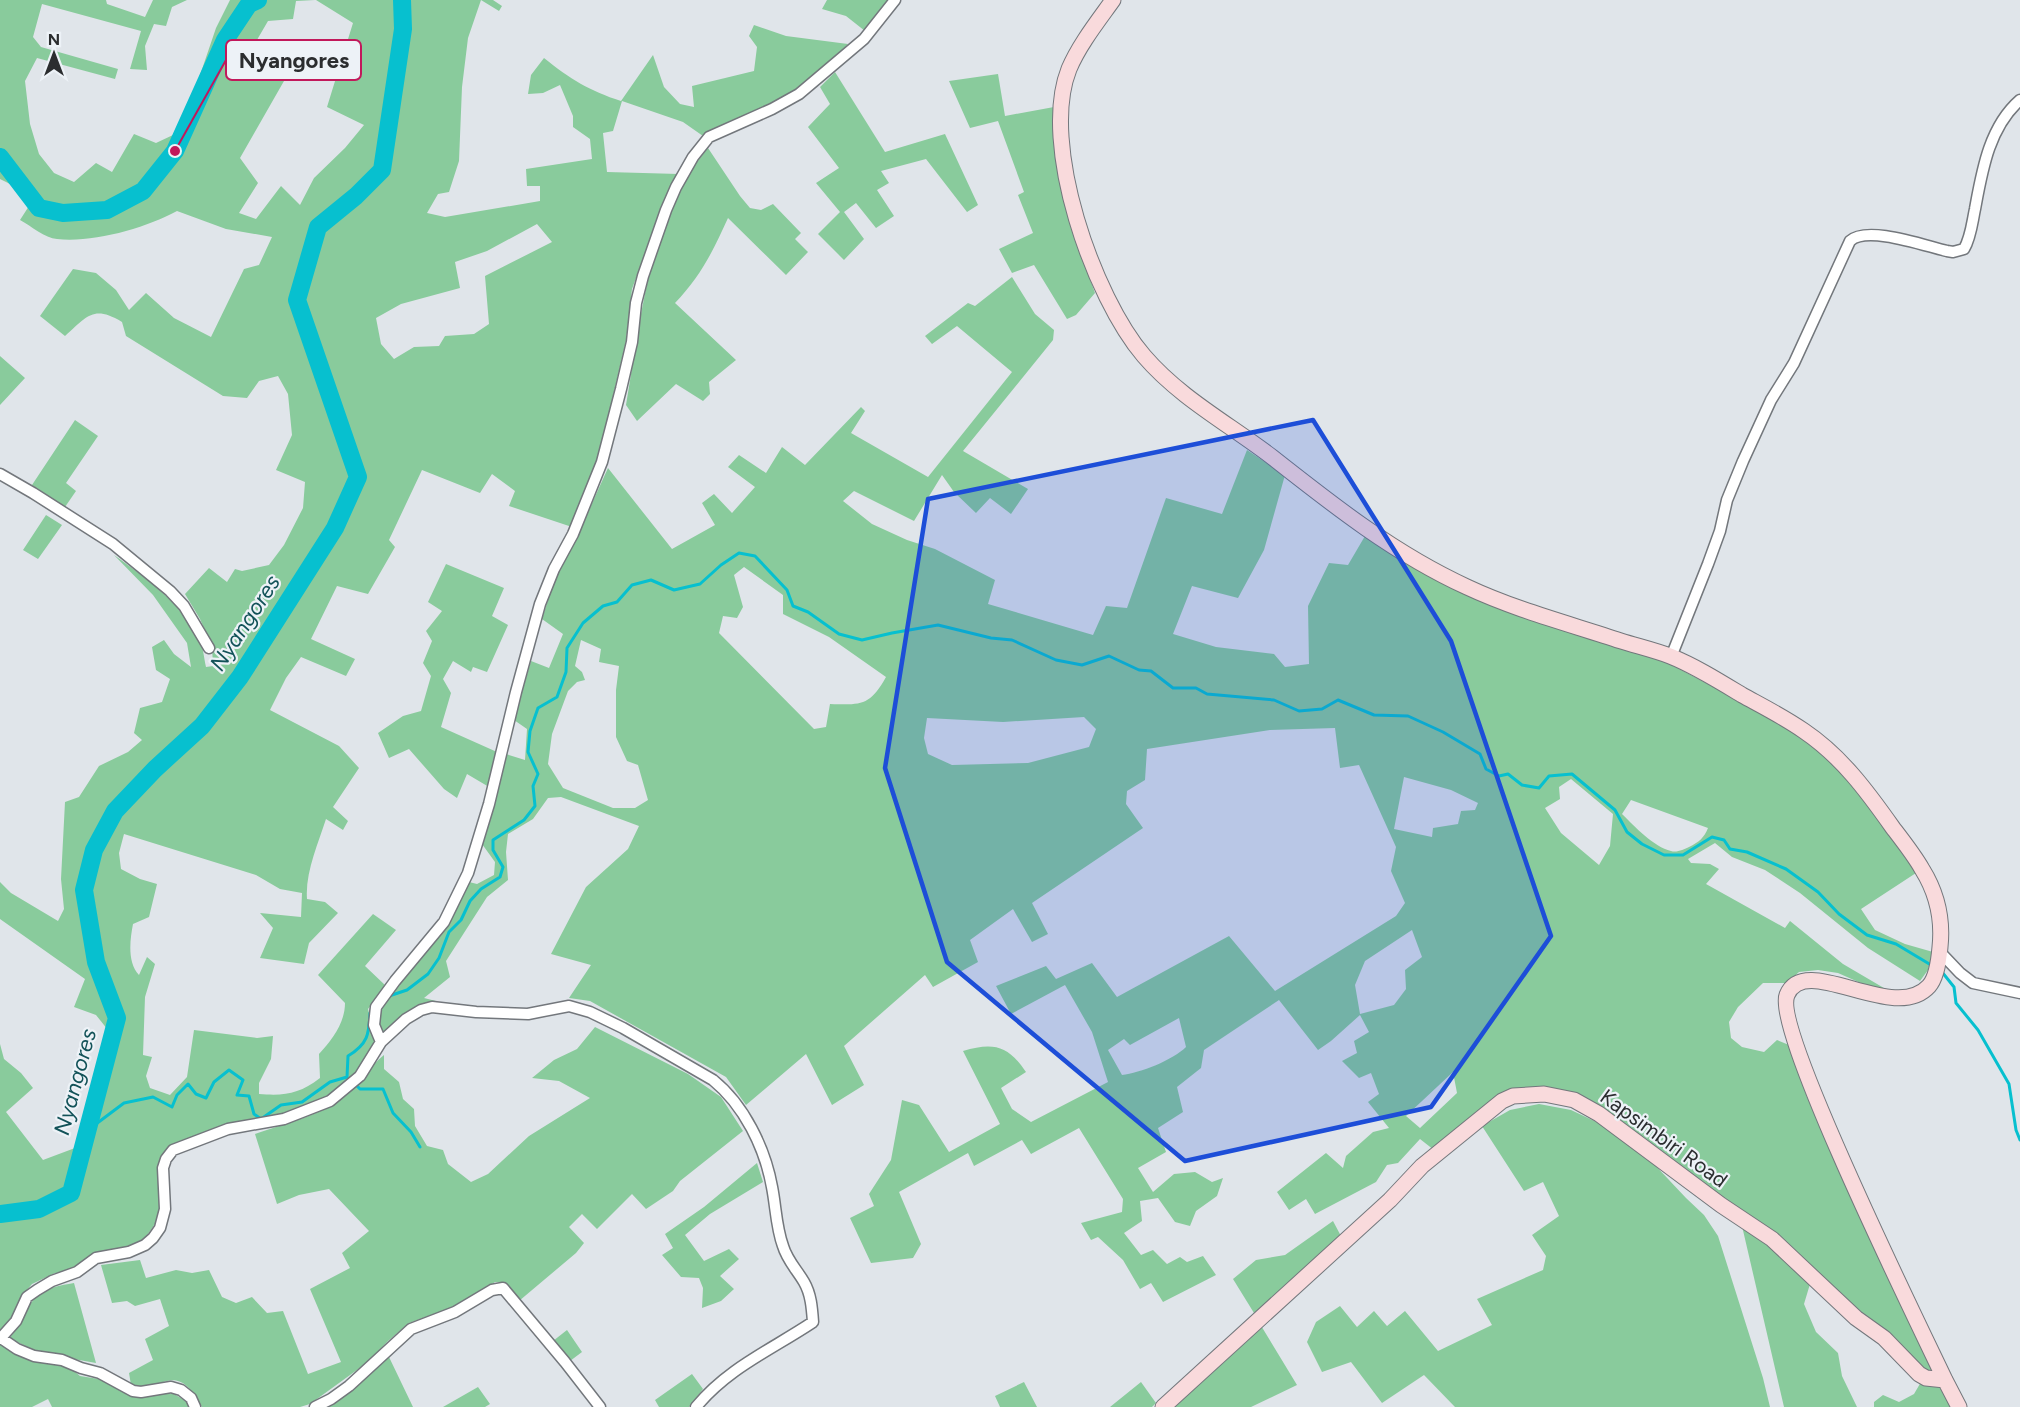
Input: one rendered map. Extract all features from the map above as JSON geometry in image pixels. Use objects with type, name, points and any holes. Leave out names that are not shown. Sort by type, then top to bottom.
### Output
[{"type":"street","points":[[381,1042],[374,1025],[376,1008],[395,981],[444,922],[468,873],[486,814],[540,604],[554,569],[573,534],[602,462],[632,342],[636,303],[643,276],[676,187],[693,157],[709,137],[772,109],[799,94],[864,39],[895,0]]},
{"type":"street","points":[[1113,0],[1069,68],[1062,106],[1062,144],[1069,191],[1084,242],[1102,286],[1125,332],[1145,357],[1201,407],[1264,451],[1388,545],[1476,591],[1514,606],[1671,657],[1800,728],[1844,763],[1920,866],[1931,885],[1937,902],[1941,927],[1938,962],[1930,986],[1916,994],[1897,999],[1885,998],[1820,980],[1808,981],[1790,990],[1786,996],[1786,1006],[1803,1068],[1826,1123],[1959,1407]]},
{"type":"street","points":[[1671,657],[1708,564],[1720,531],[1727,500],[1743,461],[1771,400],[1794,363],[1850,241],[1859,235],[1875,234],[1947,251],[1964,249],[1970,234],[1994,133],[2020,100]]},
{"type":"street","points":[[0,474],[113,544],[170,591],[190,614],[209,648]]},
{"type":"street","points":[[1938,962],[1960,973],[1973,983],[2020,993]]},
{"type":"street","points":[[195,1407],[191,1398],[171,1386],[141,1392],[133,1391],[100,1373],[62,1360],[34,1356],[0,1339],[16,1321],[27,1297],[37,1290],[52,1281],[77,1272],[96,1258],[129,1252],[145,1245],[153,1238],[160,1228],[165,1209],[163,1168],[166,1158],[173,1150],[228,1129],[284,1119],[330,1101],[360,1076],[381,1042],[406,1019],[421,1010],[432,1006],[476,1012],[528,1014],[568,1006],[590,1012],[623,1028],[725,1089],[752,1130],[772,1186],[783,1249],[805,1283],[811,1299],[813,1322],[734,1370],[708,1392],[696,1407]]},
{"type":"street","name":"Kapsimbiri Road","points":[[1163,1407],[1390,1200],[1422,1166],[1502,1101],[1526,1094],[1545,1094],[1574,1100],[1618,1126],[1721,1205],[1772,1239],[1856,1318],[1884,1338],[1919,1374],[1926,1378],[1945,1380]]},
{"type":"street","points":[[315,1407],[349,1386],[411,1329],[455,1312],[492,1290],[503,1288],[600,1407]]},
{"type":"highlighted area","points":[[1313,420],[1451,641],[1551,936],[1431,1107],[1185,1161],[947,962],[885,768],[928,499]]},
{"type":"green space","points":[[0,0],[106,0],[107,4],[145,17],[153,0],[187,0],[172,7],[166,26],[154,24],[145,46],[147,70],[130,69],[141,31],[42,4],[33,37],[41,47],[118,69],[115,79],[37,58],[25,81],[30,124],[39,154],[54,173],[74,182],[96,163],[112,172],[134,134],[156,143],[173,135],[198,81],[216,28],[230,0],[315,0],[296,1],[293,19],[268,21],[250,52],[288,74],[240,158],[258,183],[239,213],[256,219],[281,186],[300,205],[314,178],[345,148],[364,125],[327,107],[353,23],[316,0],[481,0],[468,38],[462,87],[459,161],[449,192],[438,194],[427,213],[445,217],[540,201],[540,186],[527,186],[526,169],[592,159],[590,139],[573,127],[573,116],[560,85],[543,93],[528,94],[531,75],[544,58],[581,84],[621,101],[653,55],[664,87],[680,104],[694,107],[692,86],[754,71],[757,47],[749,36],[754,25],[786,36],[848,44],[807,84],[774,104],[703,136],[683,122],[622,101],[613,131],[603,133],[607,172],[679,174],[661,209],[632,289],[626,341],[600,451],[572,527],[509,506],[515,491],[492,474],[480,493],[422,470],[389,540],[395,547],[368,594],[337,586],[311,639],[355,659],[346,676],[301,657],[286,678],[270,710],[339,746],[359,768],[333,807],[348,821],[343,830],[326,819],[313,859],[308,879],[307,899],[325,902],[338,913],[309,943],[304,964],[260,958],[273,928],[260,913],[301,917],[302,893],[280,889],[256,875],[124,834],[119,853],[121,869],[140,879],[157,884],[149,917],[133,924],[130,944],[133,964],[139,975],[147,957],[155,964],[145,997],[143,1055],[152,1057],[146,1076],[150,1088],[170,1095],[187,1077],[194,1030],[257,1038],[273,1036],[271,1059],[259,1083],[259,1094],[291,1093],[305,1088],[320,1078],[319,1054],[340,1024],[345,1003],[318,975],[373,914],[396,930],[365,966],[386,986],[368,1009],[376,1042],[355,1076],[327,1098],[293,1113],[223,1127],[160,1161],[157,1170],[160,1208],[155,1224],[143,1241],[69,1272],[55,1273],[32,1284],[21,1297],[5,1329],[0,1331],[0,1044],[4,1059],[21,1073],[33,1088],[6,1112],[43,1160],[75,1148],[80,1138],[82,1120],[108,1030],[96,1015],[74,1007],[85,979],[0,919],[0,882],[11,893],[58,921],[64,909],[61,879],[65,802],[79,797],[99,766],[128,752],[142,740],[134,733],[140,708],[162,702],[170,679],[156,670],[152,647],[164,640],[174,654],[191,667],[187,643],[153,595],[114,555],[150,582],[183,614],[200,639],[206,667],[213,666],[212,646],[185,594],[209,568],[227,582],[235,569],[242,571],[269,565],[284,545],[303,508],[305,482],[276,470],[292,435],[288,394],[278,376],[259,381],[247,398],[223,396],[126,336],[122,322],[112,317],[104,314],[91,315],[65,336],[40,316],[73,269],[96,273],[116,290],[129,310],[146,293],[174,318],[211,337],[244,269],[259,265],[272,237],[226,229],[177,211],[119,233],[87,239],[52,238],[20,220],[29,206],[18,188],[0,179]],"holes":[[[537,224],[552,242],[485,276],[489,324],[474,334],[445,336],[439,346],[414,347],[394,359],[381,344],[376,318],[401,304],[460,288],[455,262],[487,251]]]},
{"type":"green space","points":[[481,0],[493,0],[502,6],[499,11]]},
{"type":"green space","points":[[827,0],[889,0],[865,31],[846,16],[822,9]]},
{"type":"green space","points":[[835,72],[885,152],[945,134],[978,205],[967,212],[926,159],[881,171],[889,183],[877,190],[894,216],[876,228],[856,203],[844,212],[864,239],[844,260],[818,234],[840,212],[816,183],[839,168],[808,127],[830,104],[820,87]]},
{"type":"green space","points":[[998,74],[1005,116],[1054,107],[1055,157],[1068,217],[1095,293],[1076,315],[1067,319],[1034,265],[1012,273],[999,249],[1033,233],[1018,195],[1024,192],[998,121],[970,128],[949,81]]},
{"type":"green space","points":[[708,148],[750,208],[761,210],[773,204],[801,233],[795,239],[808,252],[786,275],[728,218],[706,263],[675,303],[736,360],[709,382],[710,394],[703,401],[676,384],[637,421],[626,405],[650,270],[672,205],[688,175]]},
{"type":"green space","points":[[1012,277],[1035,314],[1054,330],[1053,340],[963,451],[1028,489],[1011,514],[990,498],[976,513],[954,492],[942,475],[914,521],[854,491],[843,501],[872,524],[907,540],[935,549],[995,580],[988,604],[1093,635],[1106,606],[1127,608],[1166,498],[1222,514],[1247,450],[1285,475],[1264,550],[1238,598],[1192,586],[1173,634],[1216,647],[1274,654],[1285,667],[1309,664],[1308,606],[1329,563],[1348,565],[1365,536],[1461,592],[1668,663],[1776,720],[1814,747],[1851,782],[1916,873],[1861,909],[1875,930],[1905,944],[1933,952],[1928,970],[1920,981],[1868,948],[1800,893],[1765,870],[1732,857],[1715,843],[1688,859],[1691,863],[1710,864],[1719,869],[1706,884],[1785,928],[1790,921],[1843,964],[1889,991],[1872,988],[1838,973],[1818,970],[1799,972],[1787,983],[1763,983],[1738,1007],[1729,1022],[1731,1038],[1742,1047],[1764,1052],[1777,1040],[1789,1045],[1807,1097],[1936,1375],[1929,1375],[1859,1317],[1793,1249],[1589,1102],[1530,1090],[1434,1150],[1420,1139],[1398,1163],[1387,1165],[1376,1182],[1315,1214],[1306,1199],[1289,1210],[1277,1192],[1326,1153],[1343,1168],[1346,1156],[1373,1132],[1389,1128],[1368,1102],[1379,1094],[1371,1073],[1359,1078],[1342,1061],[1357,1053],[1354,1041],[1369,1032],[1360,1015],[1318,1050],[1279,1000],[1204,1050],[1201,1068],[1177,1087],[1183,1112],[1158,1128],[1166,1152],[1138,1168],[1153,1192],[1174,1174],[1195,1172],[1212,1182],[1223,1178],[1217,1196],[1196,1211],[1190,1226],[1175,1222],[1158,1198],[1140,1201],[1142,1221],[1124,1233],[1141,1255],[1153,1250],[1167,1264],[1180,1257],[1187,1262],[1203,1256],[1216,1275],[1163,1302],[1151,1283],[1140,1289],[1123,1260],[1098,1237],[1091,1240],[1081,1223],[1122,1212],[1123,1199],[1079,1128],[1031,1154],[1022,1140],[974,1166],[968,1153],[899,1192],[921,1244],[913,1258],[871,1263],[850,1218],[874,1206],[869,1194],[891,1160],[902,1100],[919,1105],[949,1152],[1000,1124],[963,1051],[991,1047],[999,1048],[1013,1056],[1026,1072],[1001,1088],[1012,1109],[1031,1122],[1108,1082],[1092,1032],[1065,985],[1011,1014],[996,986],[1046,966],[1056,979],[1092,963],[1117,997],[1229,936],[1275,991],[1396,916],[1405,903],[1391,871],[1396,847],[1359,765],[1340,768],[1335,728],[1270,730],[1147,749],[1145,780],[1127,791],[1126,804],[1143,828],[1032,903],[1048,934],[1032,942],[1013,909],[970,940],[978,962],[933,987],[925,975],[844,1046],[864,1085],[832,1105],[806,1054],[746,1105],[726,1077],[590,1001],[569,998],[591,965],[551,954],[586,887],[628,849],[639,826],[561,797],[548,798],[533,819],[508,834],[506,852],[508,880],[487,897],[446,961],[450,977],[424,998],[436,1001],[414,1009],[382,1036],[379,1012],[389,992],[431,947],[469,882],[477,884],[494,875],[495,862],[482,844],[506,754],[525,760],[527,729],[514,720],[531,661],[549,668],[563,634],[542,619],[555,578],[574,543],[608,468],[672,549],[715,525],[702,503],[714,494],[732,513],[755,487],[728,467],[739,455],[766,473],[782,447],[805,465],[861,407],[865,411],[851,433],[928,477],[1012,372],[957,326],[932,344],[925,336],[968,303],[975,306]],"holes":[[[744,567],[783,595],[783,614],[829,637],[886,677],[875,694],[864,702],[830,704],[826,727],[814,729],[719,633],[723,616],[737,618],[743,607],[734,575]],[[581,640],[601,649],[599,662],[619,666],[616,690],[616,737],[627,761],[638,765],[648,800],[635,808],[613,808],[563,788],[548,764],[552,734],[568,691],[577,682],[585,680],[582,672],[575,666]],[[1084,717],[1096,729],[1089,747],[1028,763],[952,765],[928,754],[924,738],[927,718],[1003,722]],[[1404,777],[1451,790],[1478,803],[1475,810],[1461,811],[1458,824],[1433,828],[1432,837],[1394,829]],[[1571,779],[1613,814],[1610,846],[1599,865],[1561,833],[1545,808],[1560,799],[1559,787]],[[1631,800],[1708,828],[1696,843],[1678,851],[1665,849],[1638,830],[1622,814]],[[1412,930],[1422,957],[1405,970],[1406,989],[1394,1005],[1360,1014],[1355,985],[1365,961]],[[1179,1018],[1186,1047],[1173,1057],[1156,1065],[1122,1075],[1108,1050],[1124,1039],[1130,1045]],[[1453,1072],[1457,1093],[1420,1128],[1406,1116]]]},
{"type":"green space","points":[[0,356],[25,378],[0,405]]},
{"type":"green space","points":[[75,420],[98,436],[66,483],[76,491],[65,507],[32,485]]},
{"type":"green space","points":[[46,515],[62,525],[38,559],[23,550]]},
{"type":"green space","points":[[446,564],[504,588],[492,616],[508,625],[487,672],[473,667],[471,672],[453,661],[443,679],[451,693],[441,727],[497,752],[489,787],[467,774],[457,798],[444,789],[409,749],[389,758],[378,733],[403,716],[421,711],[431,676],[423,663],[432,641],[426,631],[442,611],[428,602]]},
{"type":"green space","points":[[595,1027],[688,1074],[721,1097],[743,1131],[680,1181],[673,1191],[646,1209],[632,1194],[597,1229],[582,1214],[569,1227],[584,1243],[576,1253],[519,1301],[503,1282],[495,1282],[448,1309],[409,1323],[368,1362],[310,1404],[300,1407],[202,1407],[193,1392],[184,1384],[176,1381],[142,1386],[131,1385],[129,1373],[153,1360],[145,1339],[169,1326],[160,1299],[135,1306],[127,1301],[112,1303],[101,1265],[140,1260],[146,1278],[176,1270],[192,1273],[209,1270],[222,1297],[236,1303],[252,1297],[267,1313],[283,1311],[308,1374],[341,1362],[310,1289],[350,1268],[342,1253],[369,1231],[329,1189],[299,1195],[277,1204],[255,1134],[304,1118],[339,1101],[384,1055],[384,1069],[399,1082],[403,1099],[414,1109],[415,1126],[427,1146],[443,1150],[448,1164],[471,1182],[488,1174],[529,1136],[590,1098],[559,1081],[532,1078],[554,1060],[577,1049]]},
{"type":"green space","points":[[1539,1104],[1571,1110],[1605,1126],[1653,1163],[1704,1215],[1718,1236],[1770,1407],[1455,1407],[1424,1375],[1382,1403],[1351,1362],[1322,1372],[1307,1342],[1316,1322],[1340,1306],[1357,1327],[1374,1311],[1387,1326],[1405,1311],[1438,1351],[1492,1325],[1477,1299],[1543,1270],[1546,1256],[1532,1235],[1559,1216],[1543,1182],[1524,1191],[1482,1126],[1510,1110]]},
{"type":"green space","points":[[757,1163],[763,1182],[710,1214],[685,1235],[704,1261],[729,1249],[739,1259],[720,1276],[734,1289],[721,1301],[702,1308],[703,1288],[699,1278],[681,1277],[662,1255],[673,1248],[665,1234],[704,1207]]},
{"type":"green space","points":[[1333,1221],[1342,1238],[1254,1313],[1233,1279],[1256,1260],[1285,1255]]},
{"type":"green space","points":[[1742,1226],[1766,1243],[1810,1284],[1804,1304],[1816,1332],[1838,1353],[1842,1376],[1857,1407],[1784,1407]]},
{"type":"green space","points":[[74,1283],[96,1363],[40,1353],[9,1338],[37,1296],[48,1289]]},
{"type":"green space","points":[[1260,1324],[1297,1385],[1251,1407],[1171,1407]]},
{"type":"green space","points":[[567,1330],[582,1352],[570,1361],[553,1341]]},
{"type":"green space","points":[[0,1343],[68,1366],[80,1376],[105,1380],[121,1391],[139,1398],[166,1393],[174,1394],[186,1401],[190,1407],[52,1407],[48,1399],[32,1407],[0,1407]]},
{"type":"green space","points":[[389,1357],[413,1407],[325,1407],[341,1398]]},
{"type":"green space","points":[[692,1374],[703,1389],[689,1407],[659,1407],[655,1400]]},
{"type":"green space","points":[[1024,1382],[1037,1407],[1000,1407],[995,1396]]},
{"type":"green space","points":[[1141,1382],[1156,1403],[1152,1407],[1110,1407]]},
{"type":"green space","points":[[1921,1382],[1941,1388],[1950,1407],[1874,1407],[1874,1402],[1883,1395],[1899,1402],[1914,1394]]},
{"type":"green space","points":[[478,1387],[490,1404],[485,1407],[443,1407]]},
{"type":"waterway","name":"Nyangores","points":[[0,157],[39,208],[63,213],[107,210],[143,191],[175,151],[225,40],[249,4],[258,0]]},
{"type":"waterway","name":"Nyangores","points":[[0,1214],[39,1209],[71,1193],[117,1018],[96,962],[84,890],[94,850],[115,811],[155,769],[202,726],[240,677],[335,528],[358,477],[297,300],[318,227],[356,196],[382,170],[403,29],[402,0]]},
{"type":"waterway","points":[[389,996],[407,990],[428,974],[439,958],[449,932],[461,920],[470,901],[481,889],[500,877],[503,867],[493,850],[493,840],[524,820],[535,806],[533,786],[538,774],[528,752],[530,731],[538,708],[557,697],[566,672],[567,648],[583,623],[603,606],[617,602],[632,585],[651,580],[674,590],[700,584],[721,565],[739,553],[755,556],[787,590],[793,606],[808,612],[839,634],[862,640],[938,625],[991,638],[1012,640],[1056,660],[1082,665],[1109,656],[1139,670],[1151,671],[1173,688],[1196,688],[1207,694],[1274,700],[1299,711],[1322,709],[1338,700],[1374,715],[1408,716],[1443,732],[1480,754],[1486,769],[1499,776],[1508,774],[1522,785],[1539,788],[1549,776],[1572,774],[1615,810],[1627,832],[1642,844],[1664,855],[1683,855],[1712,837],[1724,840],[1730,849],[1747,852],[1786,869],[1818,892],[1839,914],[1867,935],[1896,944],[1931,965]]},
{"type":"waterway","points":[[1942,972],[1954,987],[1956,1003],[1978,1030],[2009,1084],[2016,1130],[2020,1140]]},
{"type":"waterway","points":[[88,1130],[124,1103],[153,1097],[172,1107],[177,1095],[188,1084],[196,1094],[206,1098],[214,1082],[229,1070],[243,1080],[237,1095],[249,1096],[254,1114],[261,1119],[281,1105],[302,1102],[330,1082],[347,1077],[348,1056],[355,1052],[366,1038],[370,1013],[373,1010]]},
{"type":"waterway","points":[[355,1084],[360,1089],[383,1089],[393,1113],[411,1132],[420,1147]]},
{"type":"place","name":"Nyangores","points":[[175,151]]}]
